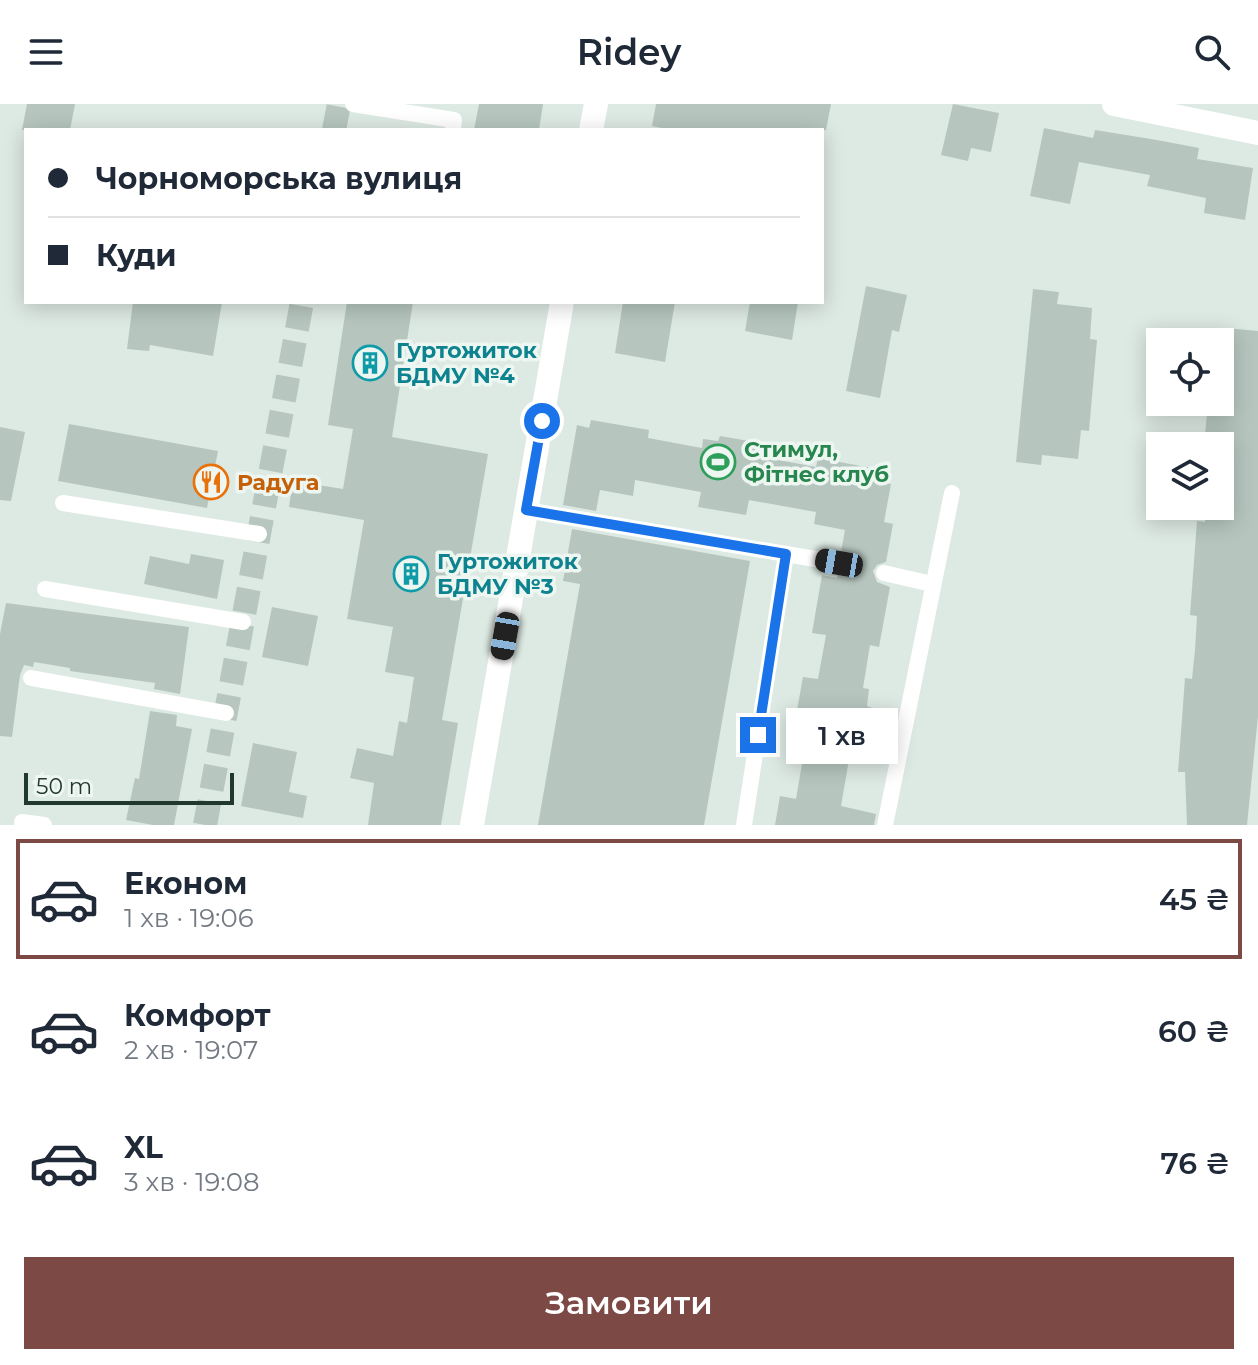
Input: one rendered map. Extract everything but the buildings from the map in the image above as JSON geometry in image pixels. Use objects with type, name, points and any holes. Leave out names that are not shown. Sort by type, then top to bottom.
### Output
[{"type":"street","points":[[591,128],[596,104]]},
{"type":"street","points":[[1114,104],[1258,133]]},
{"type":"street","points":[[472,825],[562,304]]},
{"type":"lane","points":[[353,104],[454,120],[453,128]]},
{"type":"lane","points":[[885,825],[952,493]]},
{"type":"lane","points":[[63,503],[259,534]]},
{"type":"lane","points":[[526,510],[839,563]]},
{"type":"lane","points":[[744,825],[786,554]]},
{"type":"lane","points":[[884,573],[932,584]]},
{"type":"lane","points":[[45,589],[243,622]]},
{"type":"lane","points":[[31,678],[226,713]]},
{"type":"lane","points":[[22,825],[22,822],[44,825]]},
{"type":"tunnel","points":[[334,128],[339,104]]},
{"type":"tunnel","points":[[205,825],[302,304]]},
{"type":"place","name":"Гуртожиток БДМУ №4","points":[[370,363]]},
{"type":"place","name":"Стимул, Фітнес клуб","points":[[718,462]]},
{"type":"place","name":"Радуга","points":[[211,482]]},
{"type":"place","name":"Гуртожиток БДМУ №3","points":[[411,574]]},
{"type":"route","points":[[542,421],[526,510],[786,554],[758,735]]}]
